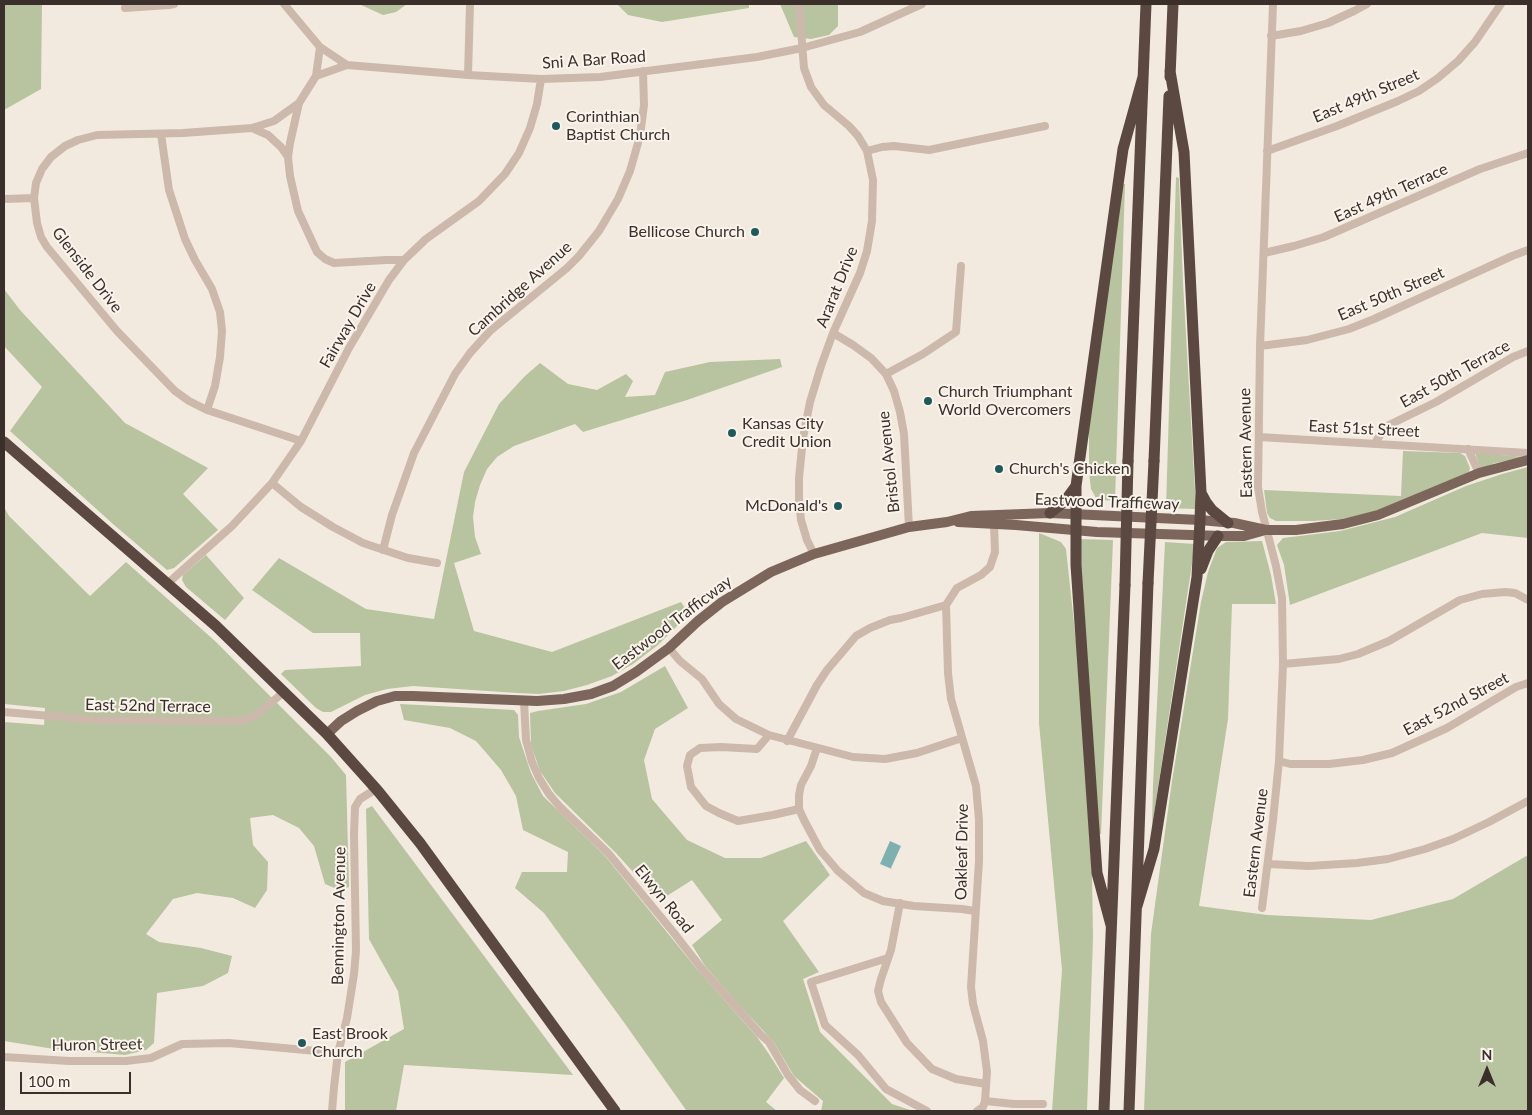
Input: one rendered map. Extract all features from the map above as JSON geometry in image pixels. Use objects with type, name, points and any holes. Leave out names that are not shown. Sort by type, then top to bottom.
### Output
[{"type":"highway","points":[[1104,1111],[1146,4]]},
{"type":"highway","points":[[1129,1111],[1148,583],[1173,4]]},
{"type":"highway","points":[[1137,906],[1154,849],[1197,577],[1200,520],[1201,492],[1184,152],[1170,72]]},
{"type":"highway","points":[[1111,925],[1097,873],[1076,565],[1076,486],[1123,149],[1143,77]]},
{"type":"highway","points":[[4,442],[216,626],[327,734],[376,789],[420,843],[615,1111]]},
{"type":"highway","points":[[1050,513],[1065,501],[1076,486]]},
{"type":"highway","points":[[1201,492],[1212,510],[1228,523]]},
{"type":"highway","points":[[1197,577],[1208,551],[1218,536]]},
{"type":"main road","name":"Eastwood Trafficway","points":[[327,734],[357,711],[377,701],[394,696],[524,701],[564,699],[591,694],[613,686],[636,672],[669,648],[722,602],[771,572],[814,554],[909,527],[947,522],[971,516],[1076,513],[1200,520],[1266,530],[1296,530],[1343,524],[1369,518],[1479,473],[1528,460]]},
{"type":"main road","name":"Eastwood Trafficway","points":[[947,522],[1199,536],[1244,536],[1266,530]]},
{"type":"street","points":[[125,8],[174,4]]},
{"type":"street","points":[[284,4],[320,47],[347,66]]},
{"type":"street","points":[[468,75],[470,4]]},
{"type":"street","name":"Ararat Drive","points":[[799,4],[804,68],[811,87],[824,105],[849,126],[867,151],[873,180],[872,221],[867,251],[860,274],[833,333],[821,366],[810,402],[803,438],[798,499],[801,520],[807,540],[814,554]]},
{"type":"street","name":"Sni A Bar Road","points":[[347,66],[541,79],[600,77],[757,57],[802,48],[860,32],[922,4]]},
{"type":"street","name":"Eastern Avenue","points":[[1262,908],[1278,761],[1282,664],[1282,598],[1258,487],[1260,346],[1271,36],[1274,4]]},
{"type":"street","points":[[1271,36],[1301,31],[1328,23],[1367,4]]},
{"type":"street","name":"East 49th Street","points":[[1267,151],[1337,126],[1419,91],[1458,61],[1475,42],[1501,4]]},
{"type":"street","points":[[320,47],[316,76],[299,103],[288,157],[290,176],[298,210],[317,252],[324,259],[334,263],[404,260]]},
{"type":"street","points":[[316,76],[347,66]]},
{"type":"street","name":"Cambridge Avenue","points":[[383,550],[392,515],[414,453],[455,374],[470,353],[490,331],[579,256],[599,231],[618,199],[630,170],[640,136],[644,105],[643,71]]},
{"type":"street","name":"Fairway Drive","points":[[166,584],[232,526],[272,483],[301,441],[350,348],[389,280],[404,260],[426,240],[479,201],[505,174],[530,128],[537,104],[541,79]]},
{"type":"street","name":"Glenside Drive","points":[[299,103],[274,121],[252,128],[161,134],[98,135],[78,140],[64,146],[51,156],[42,169],[36,183],[34,198],[36,223],[47,247],[117,331],[175,391],[207,410],[301,441]]},
{"type":"street","points":[[867,151],[894,146],[929,150],[1045,126]]},
{"type":"street","points":[[252,128],[268,135],[281,147],[288,157]]},
{"type":"street","points":[[161,134],[169,190],[184,239],[212,289],[220,312],[222,331],[220,357],[215,386],[207,410]]},
{"type":"street","name":"East 49th Terrace","points":[[1264,253],[1324,237],[1480,169],[1528,154]]},
{"type":"street","points":[[4,199],[34,198]]},
{"type":"street","name":"East 50th Street","points":[[1260,346],[1307,340],[1349,329],[1528,250]]},
{"type":"street","points":[[886,374],[923,354],[956,332],[961,266]]},
{"type":"street","name":"Bristol Avenue","points":[[833,333],[871,358],[886,374],[894,391],[904,434],[909,527]]},
{"type":"street","name":"East 50th Terrace","points":[[1375,443],[1389,425],[1436,402],[1513,357],[1528,351]]},
{"type":"street","name":"East 51st Street","points":[[1259,437],[1528,453]]},
{"type":"street","points":[[1468,449],[1479,473]]},
{"type":"street","points":[[272,483],[301,507],[363,543],[408,558],[437,563]]},
{"type":"street","points":[[786,741],[827,670],[856,636],[890,620],[946,604],[957,588],[981,575],[990,567],[995,552],[994,524]]},
{"type":"street","points":[[1282,664],[1339,659],[1358,654],[1390,641],[1460,600],[1482,594],[1515,593],[1528,600]]},
{"type":"street","name":"Oakleaf Drive","points":[[946,604],[948,673],[951,699],[976,786],[979,820],[979,861],[971,987],[973,1004],[983,1041],[987,1072],[985,1101]]},
{"type":"street","points":[[669,648],[680,661],[702,679],[719,704],[736,719],[769,736],[853,757],[885,759],[917,754],[962,738]]},
{"type":"street","name":"East 52nd Street","points":[[1278,761],[1290,764],[1329,764],[1363,760],[1392,753],[1447,728],[1516,687],[1528,683]]},
{"type":"street","name":"East 52nd Terrace","points":[[4,712],[97,720],[237,721],[256,715],[284,692]]},
{"type":"street","name":"Elwyn Road","points":[[524,701],[526,740],[532,762],[549,794],[609,854],[702,969],[769,1042],[788,1076],[800,1090],[815,1101]]},
{"type":"street","points":[[769,736],[757,749],[700,748],[690,755],[687,766],[691,787],[706,806],[738,821],[799,809]]},
{"type":"street","points":[[817,748],[811,766],[801,785],[799,809],[820,850],[838,871],[864,892],[883,901],[975,911]]},
{"type":"street","name":"Bennington Avenue","points":[[332,1111],[338,1053],[348,1018],[356,951],[355,808],[360,799],[376,789]]},
{"type":"street","points":[[1268,864],[1309,866],[1357,864],[1388,858],[1425,849],[1453,839],[1528,801]]},
{"type":"street","points":[[900,904],[891,950],[878,991],[881,1002],[908,1043],[932,1069],[956,1079],[986,1084]]},
{"type":"street","points":[[888,958],[811,982],[825,1025],[858,1055],[886,1089],[927,1111]]},
{"type":"street","name":"Huron Street","points":[[4,1057],[126,1060],[151,1058],[182,1044],[229,1043],[338,1053]]},
{"type":"street","points":[[977,1111],[983,1107],[985,1101],[1043,1104]]},
{"type":"green space","points":[[4,4],[42,4],[41,89],[4,110]]},
{"type":"green space","points":[[359,4],[407,4],[396,12],[383,15]]},
{"type":"green space","points":[[617,4],[749,4],[749,8],[662,22],[628,15]]},
{"type":"green space","points":[[780,4],[838,4],[838,26],[829,35],[811,39],[794,37]]},
{"type":"green space","points":[[1176,177],[1179,178],[1196,509],[1166,508]]},
{"type":"green space","points":[[1121,184],[1125,184],[1115,501],[1096,498],[1091,489],[1089,429]]},
{"type":"green space","points":[[4,289],[20,310],[125,423],[208,468],[183,494],[218,530],[174,568],[167,570],[10,431],[42,387],[4,346]]},
{"type":"green space","points":[[780,359],[782,367],[687,400],[583,432],[575,424],[514,446],[497,457],[487,469],[475,502],[473,517],[475,537],[481,554],[454,563],[474,631],[552,652],[681,602],[689,614],[658,645],[633,664],[612,676],[564,691],[539,694],[413,686],[387,689],[365,695],[331,712],[323,712],[316,708],[281,674],[285,670],[361,666],[360,633],[313,633],[252,590],[279,558],[366,609],[434,619],[464,472],[499,404],[540,363],[568,384],[597,390],[626,374],[633,381],[625,397],[655,395],[665,372],[710,362]]},
{"type":"green space","points":[[1403,451],[1460,453],[1465,456],[1470,468],[1469,472],[1380,511],[1343,519],[1276,521],[1270,518],[1267,513],[1264,490],[1401,496]]},
{"type":"green space","points":[[1475,453],[1525,457],[1495,463],[1483,468],[1480,467]]},
{"type":"green space","points":[[1528,467],[1528,538],[1482,533],[1290,605],[1284,565],[1277,545],[1283,538],[1340,531],[1395,517],[1466,486]]},
{"type":"green space","points":[[4,507],[9,516],[90,596],[126,562],[215,641],[331,757],[346,775],[349,887],[339,890],[325,884],[314,846],[299,828],[273,815],[250,818],[253,845],[268,862],[267,890],[255,908],[233,898],[197,893],[173,899],[146,934],[159,942],[201,948],[232,956],[228,973],[203,986],[157,993],[154,1043],[146,1050],[125,1055],[54,1049],[4,1041],[4,722],[44,725],[45,708],[4,704]]},
{"type":"green space","points":[[1039,533],[1061,542],[1066,549],[1078,660],[1092,874],[1093,938],[1087,1111],[1052,1111],[1062,970],[1039,723]]},
{"type":"green space","points":[[1078,539],[1113,540],[1101,834],[1099,834]]},
{"type":"green space","points":[[1262,541],[1276,604],[1232,604],[1228,719],[1199,906],[1267,915],[1371,920],[1453,899],[1528,855],[1528,1111],[1144,1111],[1151,934],[1172,781],[1201,602],[1208,572],[1217,548],[1226,542]]},
{"type":"green space","points":[[1165,542],[1195,544],[1152,827],[1153,785]]},
{"type":"green space","points":[[206,555],[244,598],[225,620],[186,587],[182,580],[183,575]]},
{"type":"green space","points":[[665,666],[688,708],[655,729],[644,760],[652,799],[687,840],[725,858],[761,858],[806,841],[830,875],[783,921],[819,972],[803,979],[820,1032],[892,1104],[913,1111],[821,1111],[823,1101],[794,1076],[773,1041],[705,966],[692,945],[722,920],[692,880],[659,901],[616,853],[555,793],[540,771],[531,745],[530,713],[586,704],[621,692]]},
{"type":"green space","points":[[400,704],[514,710],[518,715],[519,737],[531,773],[543,796],[606,857],[696,968],[757,1037],[769,1054],[784,1078],[766,1102],[777,1111],[686,1110],[544,913],[515,888],[522,872],[567,872],[568,852],[523,830],[516,796],[501,770],[476,741],[450,728],[404,720]]},
{"type":"green space","points":[[372,806],[573,1075],[404,1065],[396,1111],[345,1111],[345,1062],[404,1029],[398,991],[369,939],[366,809]]},
{"type":"water","points":[[890,841],[901,846],[892,869],[880,864]]},
{"type":"place","name":"Corinthian Baptist Church","points":[[556,126]]},
{"type":"place","name":"Bellicose Church","points":[[755,232]]},
{"type":"place","name":"Church Triumphant World Overcomers","points":[[928,401]]},
{"type":"place","name":"Kansas City Credit Union","points":[[732,433]]},
{"type":"place","name":"Church's Chicken","points":[[999,469]]},
{"type":"place","name":"McDonald's","points":[[838,506]]},
{"type":"place","name":"East Brook Church","points":[[302,1043]]}]
